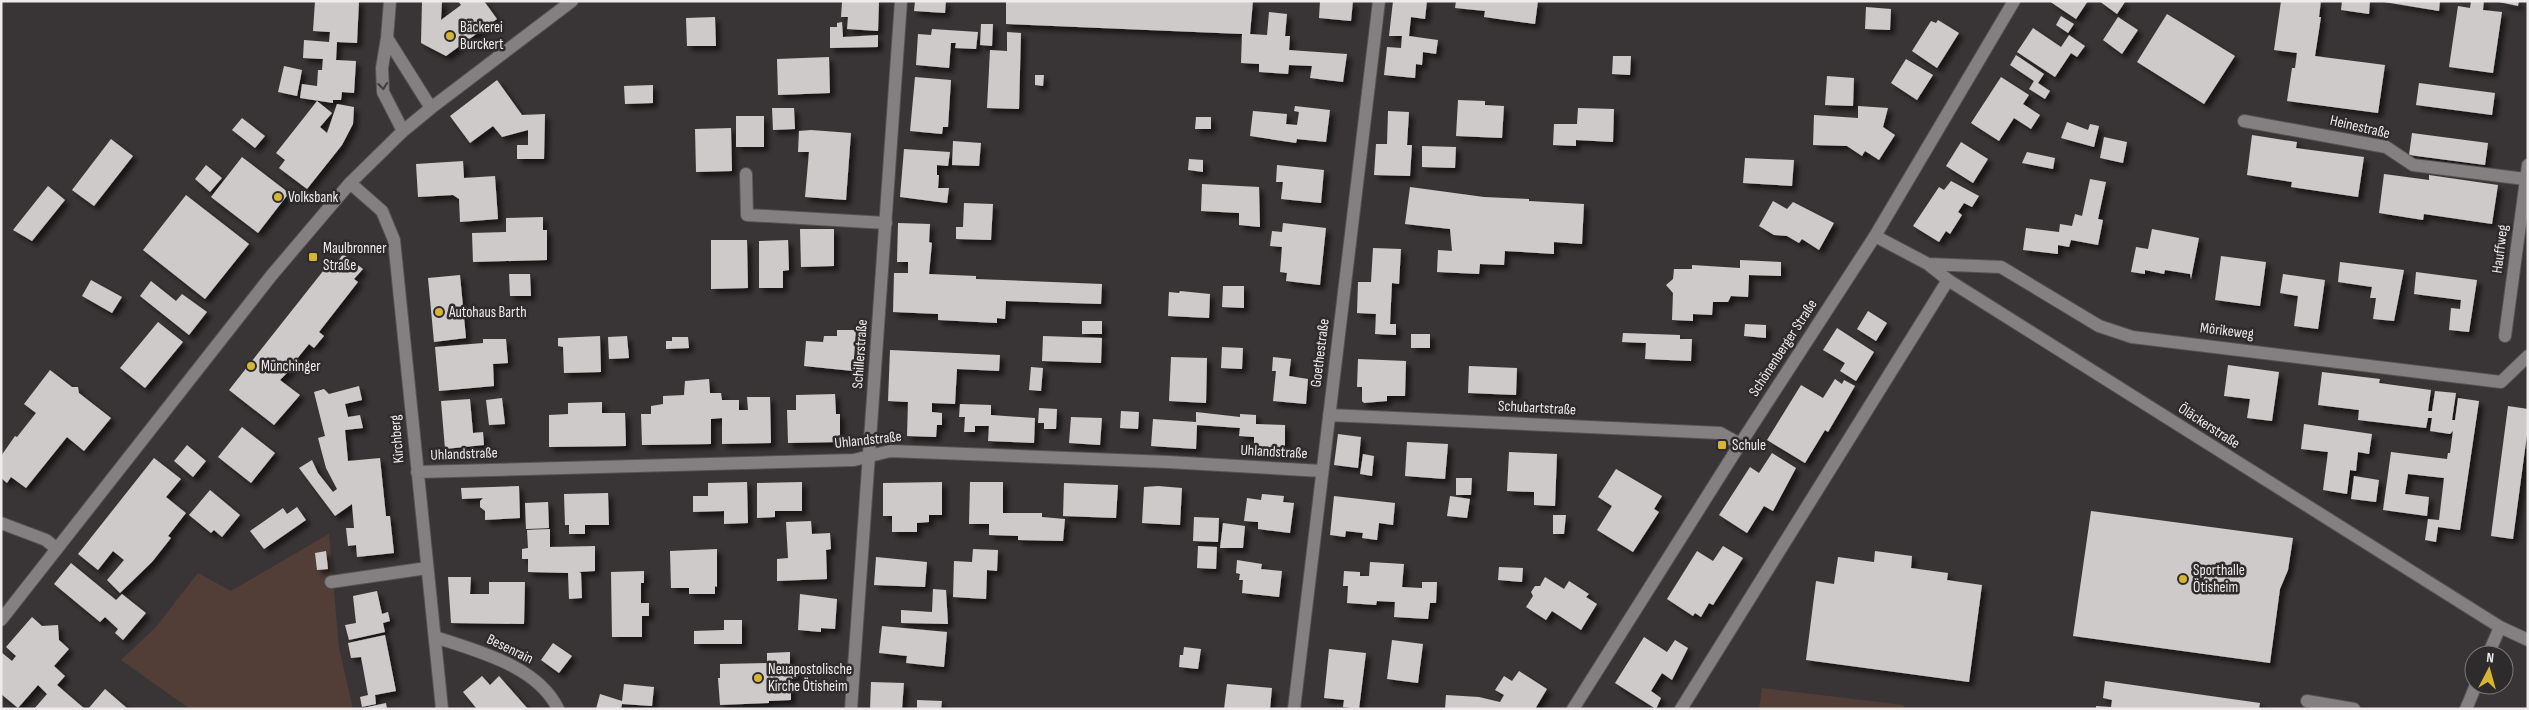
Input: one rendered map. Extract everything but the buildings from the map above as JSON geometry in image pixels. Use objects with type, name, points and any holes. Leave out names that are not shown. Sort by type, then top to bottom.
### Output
[{"type":"street","points":[[390,1],[382,68],[383,92],[403,131]]},
{"type":"street","points":[[1,620],[271,276],[350,183],[403,131],[430,108],[572,1]]},
{"type":"street","name":"Schillerstraße","points":[[851,709],[901,1]]},
{"type":"street","name":"Goethestraße","points":[[1294,709],[1379,1]]},
{"type":"street","name":"Schönenberger Straße","points":[[1573,709],[1740,444],[1875,236],[2014,1]]},
{"type":"street","points":[[387,38],[430,108]]},
{"type":"street","name":"Heinestraße","points":[[2244,121],[2386,147],[2413,165],[2525,179]]},
{"type":"street","name":"Hauffweg","points":[[2505,336],[2528,165]]},
{"type":"street","points":[[746,174],[747,215],[886,223]]},
{"type":"street","name":"Kirchberg","points":[[350,183],[382,211],[394,240],[416,472],[442,709]]},
{"type":"street","name":"Öläckerstraße","points":[[1875,236],[1928,264],[1948,280],[2500,627],[2528,640]]},
{"type":"street","name":"Mörikeweg","points":[[1928,264],[2001,267],[2099,326],[2132,337],[2501,382],[2528,356]]},
{"type":"street","points":[[1681,709],[1948,280]]},
{"type":"street","name":"Schubartstraße","points":[[1329,414],[1720,433],[1740,444]]},
{"type":"street","name":"Uhlandstraße","points":[[416,472],[844,460],[890,451],[1168,462],[1322,471]]},
{"type":"street","points":[[1,523],[46,540],[57,549]]},
{"type":"street","points":[[331,582],[427,568]]},
{"type":"street","points":[[2492,645],[2500,627]]},
{"type":"street","name":"Besenrain","points":[[435,637],[489,655],[534,679],[551,696],[558,709]]},
{"type":"street","points":[[2466,709],[2472,695]]},
{"type":"street","points":[[2307,701],[2354,709]]},
{"type":"shaded area","points":[[329,534],[339,648],[353,709],[190,709],[121,660],[156,627],[198,573],[231,591]]},
{"type":"shaded area","points":[[1762,688],[1904,705],[1903,709],[1759,709]]},
{"type":"place","name":"Bäckerei Burckert","points":[[450,36]]},
{"type":"place","name":"Volksbank","points":[[278,197]]},
{"type":"place","name":"Maulbronner Straße","points":[[313,257]]},
{"type":"place","name":"Autohaus Barth","points":[[439,312]]},
{"type":"place","name":"Münchinger","points":[[251,366]]},
{"type":"place","name":"Schule","points":[[1722,445]]},
{"type":"place","name":"Sporthalle Ötisheim","points":[[2183,579]]},
{"type":"place","name":"Neuapostolische Kirche Ötisheim","points":[[758,678]]}]
